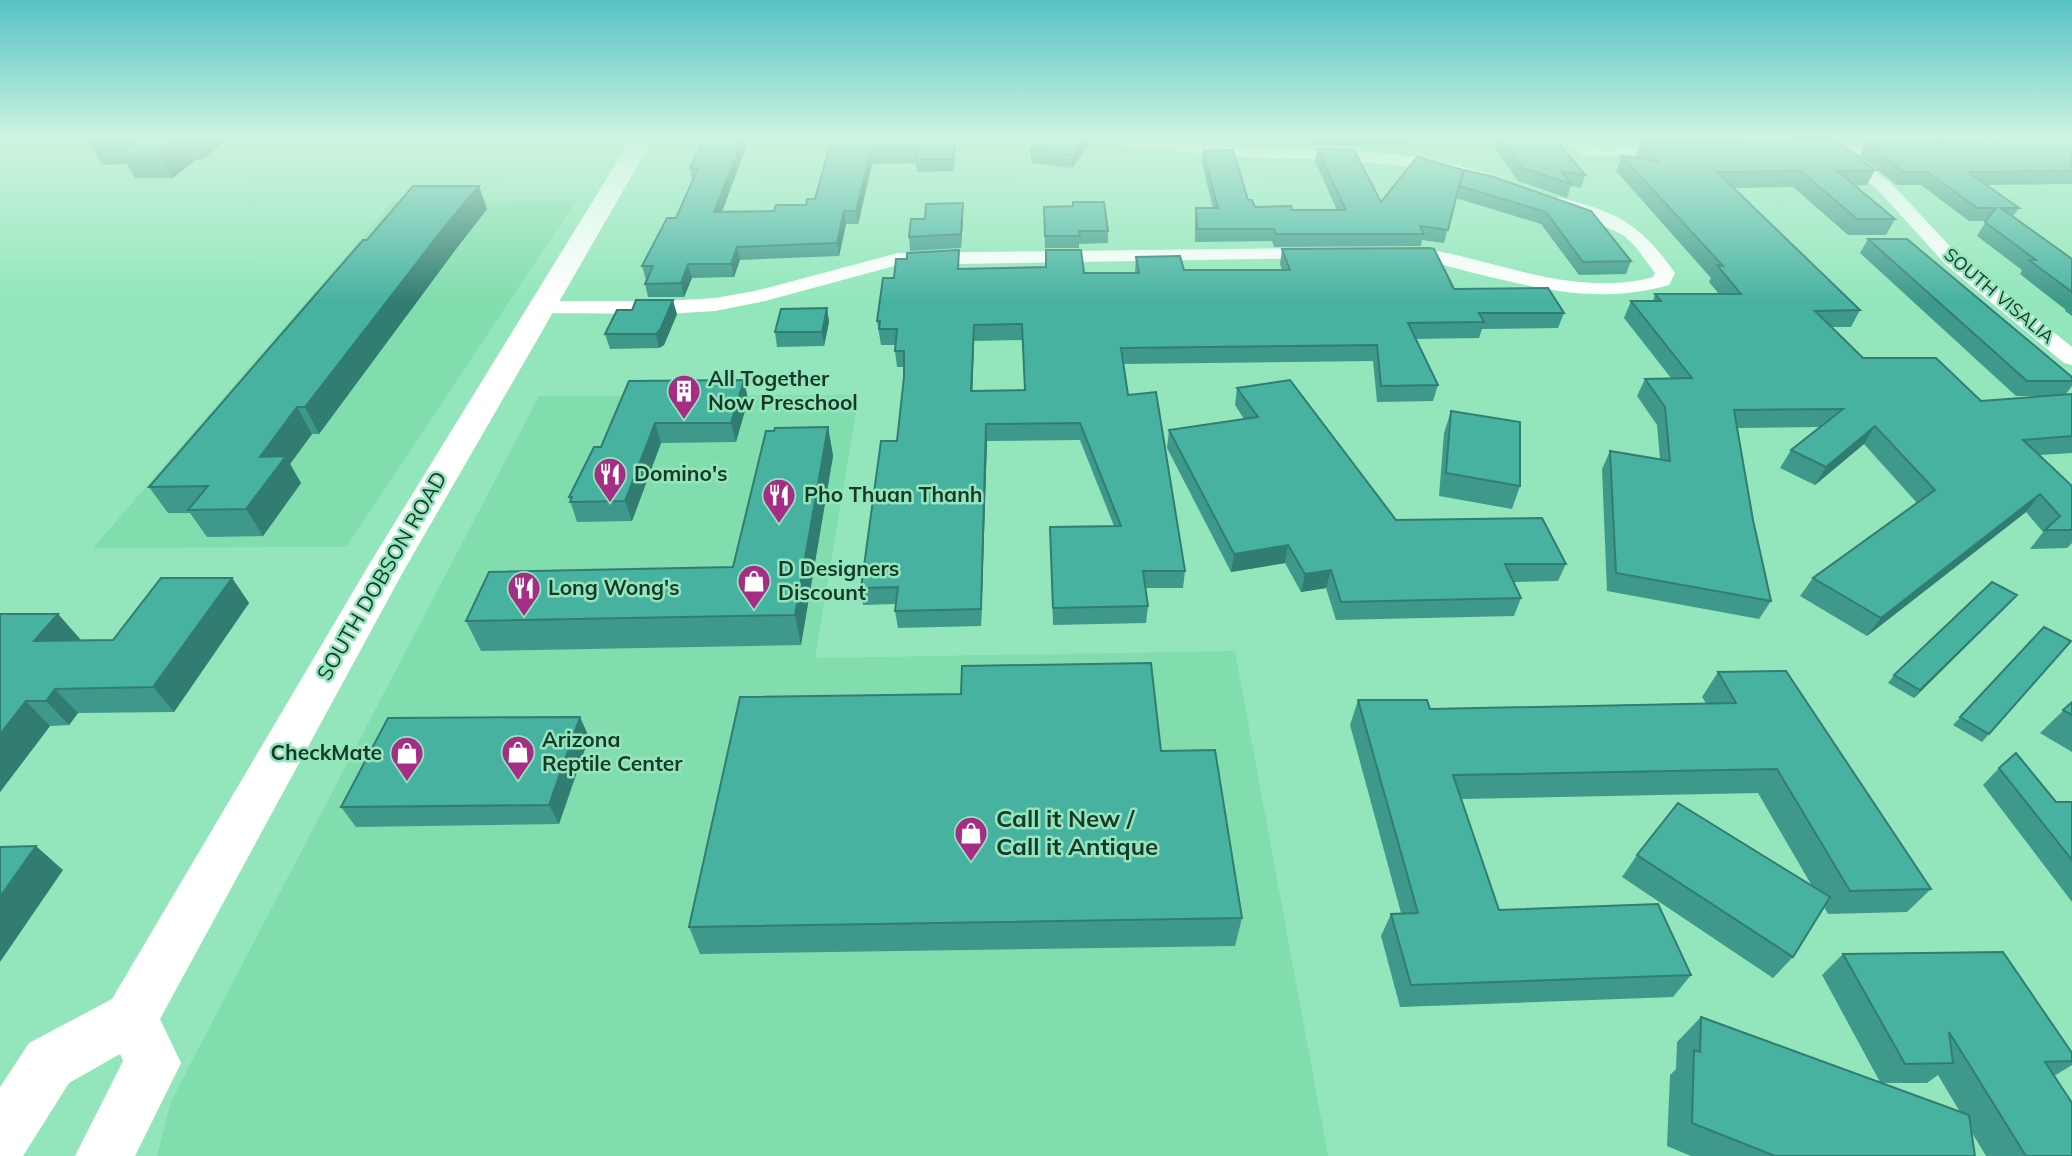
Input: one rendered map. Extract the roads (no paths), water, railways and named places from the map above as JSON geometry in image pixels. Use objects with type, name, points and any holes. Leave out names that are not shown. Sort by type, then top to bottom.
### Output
[{"type":"main road","name":"SOUTH DOBSON ROAD","points":[[131,1018],[320,683],[610,193]]},
{"type":"main road","points":[[0,1139],[49,1063],[131,1018],[153,1063],[104,1156]]},
{"type":"street","points":[[1382,254],[1425,256],[1580,289],[1646,287],[1661,281],[1665,273],[1640,240],[1621,226],[1530,193]]},
{"type":"street","name":"SOUTH VISALIA","points":[[1890,193],[1953,261],[2072,358]]},
{"type":"street","points":[[541,307],[708,305],[768,294],[862,265],[898,259],[1336,254]]},
{"type":"place","name":"All Together Now Preschool","points":[[684,421]]},
{"type":"place","name":"Domino's","points":[[610,504]]},
{"type":"place","name":"Pho Thuan Thanh","points":[[779,525]]},
{"type":"place","name":"D Designers Discount","points":[[754,611]]},
{"type":"place","name":"Long Wong's","points":[[524,618]]},
{"type":"place","name":"Arizona Reptile Center","points":[[518,782]]},
{"type":"place","name":"CheckMate","points":[[407,783]]},
{"type":"place","name":"Call it New / Call it Antique","points":[[971,863]]}]
